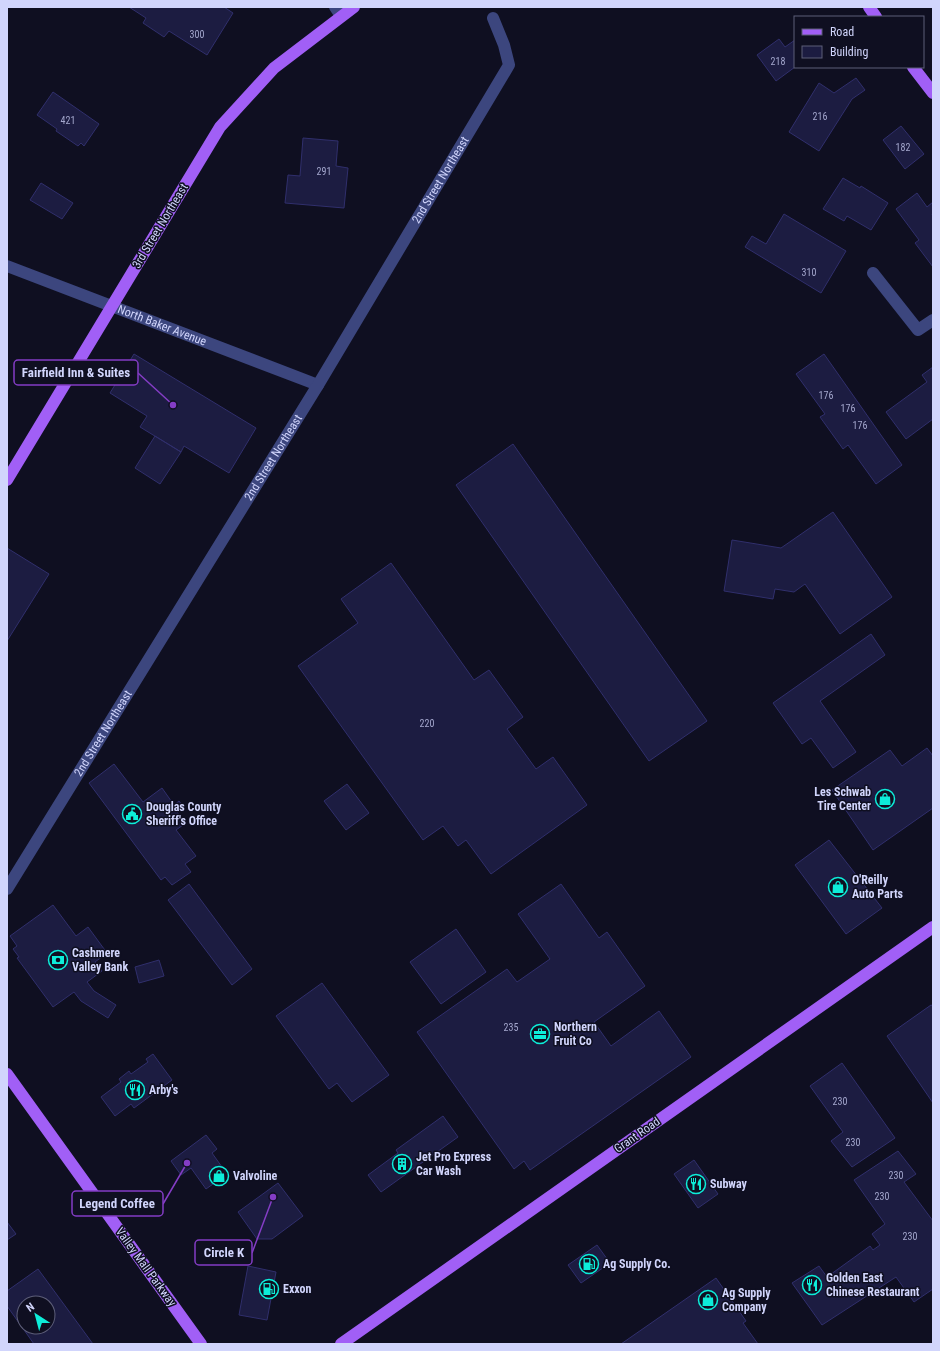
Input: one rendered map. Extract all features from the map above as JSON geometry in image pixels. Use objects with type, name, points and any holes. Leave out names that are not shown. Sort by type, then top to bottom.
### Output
[{"type":"main road","name":"3rd Street Northeast","points":[[7,480],[220,127],[274,68],[338,11],[354,7]]},
{"type":"main road","points":[[869,7],[875,16]]},
{"type":"main road","points":[[914,68],[933,94]]},
{"type":"main road","name":"Grant Road","points":[[341,1344],[933,927]]},
{"type":"main road","name":"Valley Mall Parkway","points":[[7,1074],[201,1344]]},
{"type":"street","name":"2nd Street Northeast","points":[[7,889],[318,385],[509,65],[504,45],[493,18]]},
{"type":"street","name":"North Baker Avenue","points":[[7,266],[318,385]]},
{"type":"street","points":[[873,273],[918,330],[933,320]]},
{"type":"building","points":[[129,7],[224,7],[233,13],[207,55],[169,31],[164,37],[143,23],[146,18]]},
{"type":"building","points":[[779,39],[785,47],[794,41],[794,68],[776,81],[757,55]]},
{"type":"building","points":[[856,78],[865,90],[852,99],[819,151],[789,132],[819,83],[834,93]]},
{"type":"building","points":[[53,92],[99,124],[84,146],[81,143],[78,146],[56,131],[57,129],[37,115]]},
{"type":"building","points":[[901,126],[924,154],[905,169],[883,140]]},
{"type":"building","points":[[303,138],[338,141],[336,166],[348,168],[344,208],[285,203],[288,175],[300,176]]},
{"type":"building","points":[[843,178],[860,188],[861,186],[888,203],[871,230],[847,216],[844,221],[823,209]]},
{"type":"building","points":[[41,183],[73,203],[62,219],[30,200]]},
{"type":"building","points":[[917,193],[927,207],[933,202],[933,267],[915,243],[919,240],[896,209]]},
{"type":"building","points":[[784,214],[846,251],[821,293],[745,247],[752,236],[766,244]]},
{"type":"building","points":[[134,354],[256,428],[229,473],[184,446],[181,452],[140,427],[147,416],[110,393]]},
{"type":"building","points":[[824,354],[902,465],[876,484],[848,445],[843,449],[820,417],[825,414],[796,374]]},
{"type":"building","points":[[933,367],[933,419],[906,439],[886,412],[927,382],[922,375]]},
{"type":"building","points":[[155,436],[181,452],[160,484],[135,468]]},
{"type":"building","points":[[513,444],[707,721],[649,761],[456,485]]},
{"type":"building","points":[[833,512],[892,597],[840,634],[805,584],[794,592],[775,589],[773,599],[724,591],[732,540],[781,548]]},
{"type":"building","points":[[7,548],[49,574],[7,641]]},
{"type":"building","points":[[391,563],[474,680],[489,670],[523,717],[507,729],[536,769],[553,757],[587,805],[491,874],[466,840],[458,846],[443,826],[423,840],[298,666],[358,623],[341,599]]},
{"type":"building","points":[[871,634],[885,655],[820,701],[856,752],[833,768],[811,738],[802,744],[773,703]]},
{"type":"building","name":"Les Schwab Tire Center","points":[[927,748],[933,756],[933,808],[873,850],[832,790],[890,750],[902,766]]},
{"type":"building","points":[[114,764],[143,802],[162,788],[174,805],[179,801],[184,807],[177,812],[186,823],[176,830],[196,856],[185,864],[191,872],[172,885],[165,877],[161,880],[89,783]]},
{"type":"building","points":[[347,784],[369,813],[346,830],[324,801]]},
{"type":"building","name":"O'Reilly Auto Parts","points":[[829,840],[882,908],[846,934],[795,865]]},
{"type":"building","points":[[189,884],[252,969],[232,985],[168,900]]},
{"type":"building","points":[[561,884],[599,938],[607,932],[645,986],[594,1022],[611,1046],[659,1011],[691,1057],[530,1170],[524,1161],[514,1169],[417,1032],[507,969],[517,982],[550,959],[518,914]]},
{"type":"building","name":"Cashmere Valley Bank","points":[[53,905],[76,936],[88,927],[107,953],[95,962],[102,971],[87,982],[94,991],[116,1005],[108,1018],[81,1001],[74,992],[53,1007],[17,958],[19,957],[13,949],[17,946],[10,936]]},
{"type":"building","points":[[456,929],[486,972],[441,1004],[410,962]]},
{"type":"building","points":[[159,960],[164,976],[139,983],[135,967]]},
{"type":"building","points":[[322,983],[389,1075],[352,1102],[337,1083],[329,1089],[276,1016]]},
{"type":"building","points":[[931,1005],[933,1006],[933,1103],[887,1036]]},
{"type":"building","name":"Arby's","points":[[153,1054],[172,1080],[134,1108],[131,1104],[115,1116],[101,1097],[121,1082],[119,1079],[129,1071],[131,1074],[148,1062],[146,1059]]},
{"type":"building","points":[[842,1063],[895,1138],[852,1167],[831,1141],[843,1132],[810,1086]]},
{"type":"building","name":"Jet Pro Express Car Wash","points":[[443,1116],[458,1137],[381,1192],[368,1175],[398,1153],[396,1150]]},
{"type":"building","points":[[206,1135],[217,1149],[212,1153],[227,1174],[206,1189],[191,1168],[181,1175],[171,1161]]},
{"type":"building","points":[[898,1151],[916,1174],[904,1182],[933,1221],[933,1289],[914,1302],[896,1277],[822,1325],[792,1283],[819,1266],[827,1277],[870,1246],[873,1250],[880,1245],[872,1234],[885,1224],[854,1180]]},
{"type":"building","name":"Subway","points":[[694,1160],[718,1194],[698,1208],[674,1174]]},
{"type":"building","points":[[278,1183],[303,1216],[272,1239],[257,1239],[238,1212]]},
{"type":"building","points":[[7,1222],[16,1234],[7,1240]]},
{"type":"building","name":"Ag Supply Co.","points":[[597,1245],[610,1263],[581,1283],[568,1265]]},
{"type":"building","points":[[248,1266],[276,1272],[267,1320],[239,1315]]},
{"type":"building","points":[[38,1269],[93,1344],[34,1344],[28,1335],[56,1335],[56,1295],[16,1295],[16,1319],[7,1306],[7,1291]]},
{"type":"building","name":"Ag Supply Company","points":[[716,1278],[746,1321],[743,1323],[758,1344],[621,1344]]},
{"type":"place","name":"Fairfield Inn & Suites","points":[[173,405]]},
{"type":"place","name":"Les Schwab Tire Center","points":[[885,799]]},
{"type":"place","name":"Douglas County Sheriff's Office","points":[[132,814]]},
{"type":"place","name":"O'Reilly Auto Parts","points":[[838,887]]},
{"type":"place","name":"Cashmere Valley Bank","points":[[58,960]]},
{"type":"place","name":"Northern Fruit Co","points":[[540,1034]]},
{"type":"place","name":"Arby's","points":[[135,1090]]},
{"type":"place","name":"Legend Coffee","points":[[187,1163]]},
{"type":"place","name":"Jet Pro Express Car Wash","points":[[402,1164]]},
{"type":"place","name":"Valvoline","points":[[219,1176]]},
{"type":"place","name":"Subway","points":[[696,1184]]},
{"type":"place","name":"Circle K","points":[[273,1197]]},
{"type":"place","name":"Ag Supply Co.","points":[[589,1264]]},
{"type":"place","name":"Golden East Chinese Restaurant","points":[[812,1285]]},
{"type":"place","name":"Exxon","points":[[269,1289]]},
{"type":"place","name":"Ag Supply Company","points":[[708,1300]]}]
